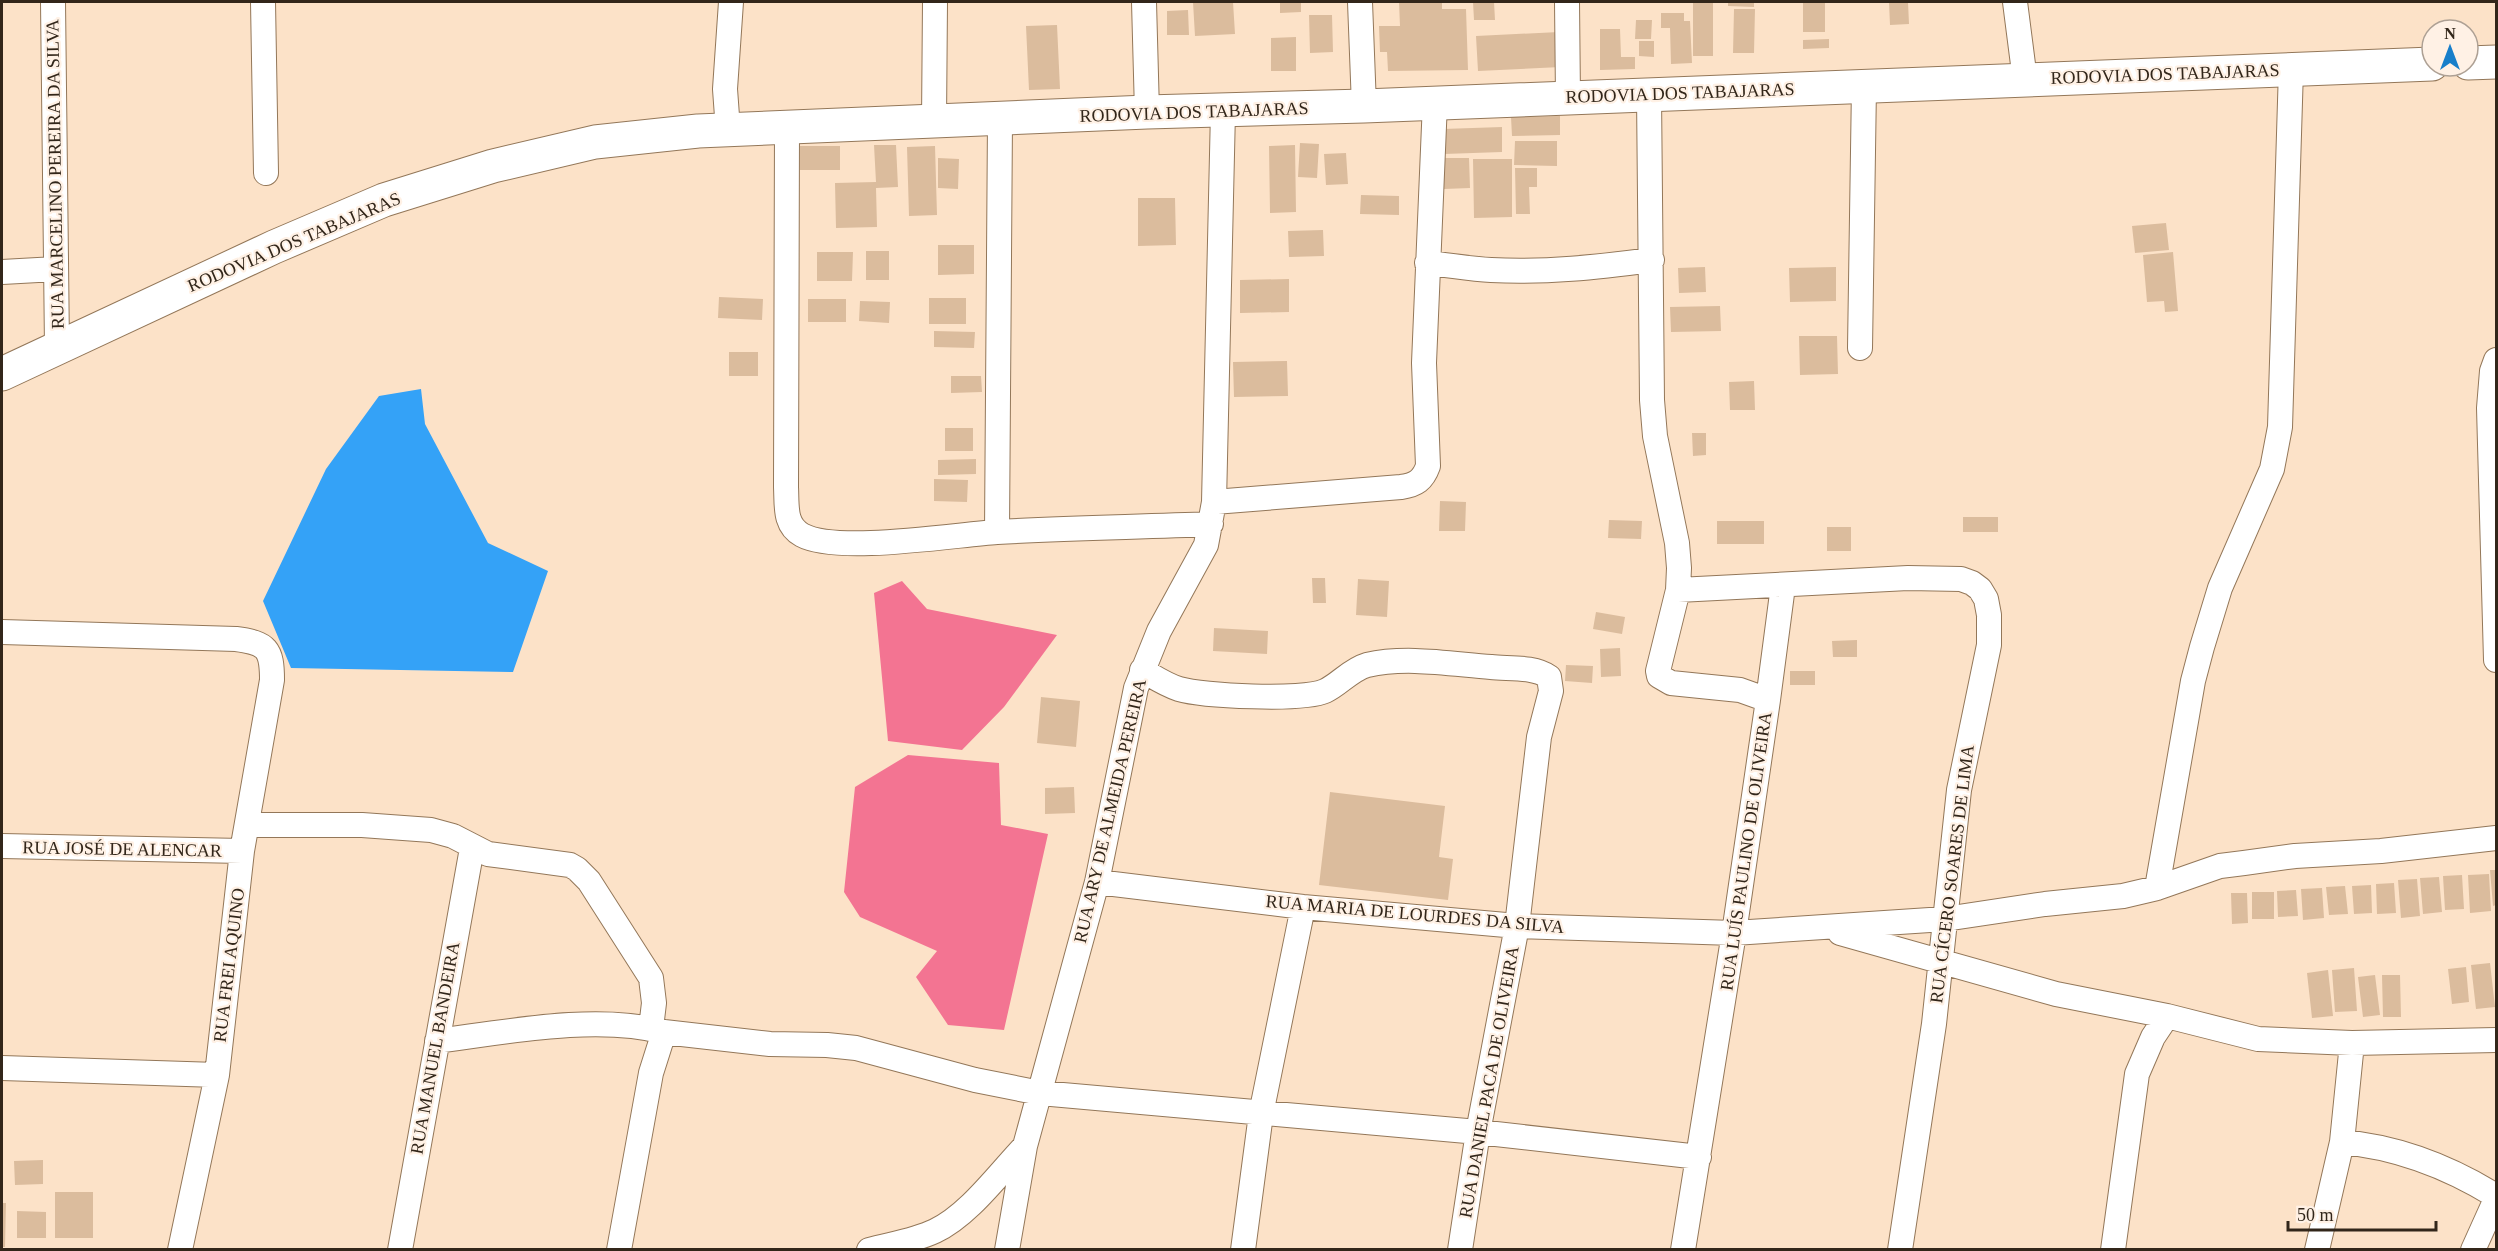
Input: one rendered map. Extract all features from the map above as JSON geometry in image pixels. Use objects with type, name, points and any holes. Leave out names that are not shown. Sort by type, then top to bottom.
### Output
[{"type":"main road","points":[[2480,63],[2496,62]]},
{"type":"main road","name":"RODOVIA DOS TABAJARAS","points":[[2,374],[274,247],[384,200],[493,166],[595,142],[728,130],[934,121],[2420,64]]},
{"type":"street","name":"RUA MARCELINO PEREIRA DA SILVA","points":[[53,2],[57,347]]},
{"type":"street","points":[[263,2],[266,173]]},
{"type":"street","points":[[728,130],[725,89],[731,2]]},
{"type":"street","points":[[934,121],[935,2]]},
{"type":"street","points":[[1144,2],[1147,112]]},
{"type":"street","points":[[1360,2],[1364,106]]},
{"type":"street","points":[[1567,2],[1568,98]]},
{"type":"street","points":[[2015,2],[2025,80]]},
{"type":"street","points":[[2157,888],[2193,681],[2202,646],[2220,588],[2272,469],[2277,451],[2280,427],[2291,69]]},
{"type":"street","points":[[1860,348],[1864,86]]},
{"type":"street","name":"RUA LUÍS PAULINO DE OLIVEIRA","points":[[1649,95],[1652,400],[1655,436],[1677,543],[1678,590],[1658,670],[1659,676],[1671,683],[1740,690],[1768,700],[1734,933],[1683,1250]]},
{"type":"street","points":[[786,128],[786,487],[790,525],[802,536],[826,543],[861,543],[1213,513],[1401,487],[1413,485],[1419,481],[1428,466],[1424,363],[1435,102]]},
{"type":"street","name":"RUA ARY DE ALMEIDA PEREIRA","points":[[1006,1250],[1025,1146],[1097,882],[1131,704],[1142,670],[1159,631],[1206,545],[1213,513],[1223,111]]},
{"type":"street","points":[[997,532],[1000,120]]},
{"type":"street","points":[[1427,263],[1490,270],[1531,271],[1596,267],[1652,260]]},
{"type":"street","points":[[2,272],[56,269]]},
{"type":"street","points":[[2496,360],[2492,371],[2488,408],[2496,660]]},
{"type":"street","name":"RUA CÍCERO SOARES DE LIMA","points":[[1678,590],[1908,578],[1960,579],[1980,589],[1986,599],[1990,625],[1989,645],[1963,761],[1934,1024],[1900,1250]]},
{"type":"street","points":[[1768,700],[1783,586]]},
{"type":"street","name":"RUA FREI AQUINO","points":[[2,632],[200,637],[254,641],[268,651],[272,661],[272,680],[242,851],[217,1075],[180,1250]]},
{"type":"street","name":"RUA DANIEL PACA DE OLIVEIRA","points":[[1142,670],[1179,689],[1286,697],[1320,693],[1356,669],[1388,662],[1422,662],[1538,672],[1549,677],[1551,683],[1548,708],[1539,737],[1517,926],[1478,1132],[1460,1250]]},
{"type":"street","points":[[247,825],[362,825],[431,830],[453,836],[472,848],[488,854],[563,864],[577,869],[589,881],[651,978],[658,1030],[618,1250]]},
{"type":"street","name":"RUA MARIA DE LOURDES DA SILVA","points":[[1097,882],[1303,906],[1517,926],[1734,933],[1945,919],[2045,904],[2123,896],[2157,888],[2220,866],[2295,856],[2381,851],[2496,838]]},
{"type":"street","name":"RUA JOSÉ DE ALENCAR","points":[[2,846],[242,851]]},
{"type":"street","name":"RUA MANUEL BANDEIRA","points":[[399,1250],[472,848]]},
{"type":"street","points":[[1243,1250],[1261,1114],[1303,906]]},
{"type":"street","points":[[1823,928],[2068,997],[2167,1016],[2258,1039],[2352,1042],[2496,1040]]},
{"type":"street","points":[[2113,1250],[2137,1074],[2153,1037],[2167,1016]]},
{"type":"street","points":[[437,1041],[543,1028],[612,1026],[771,1044],[827,1044],[856,1048],[975,1080],[1040,1093],[1478,1132],[1699,1157]]},
{"type":"street","points":[[2317,1250],[2342,1142],[2352,1042]]},
{"type":"street","points":[[2,1068],[217,1075]]},
{"type":"street","points":[[2342,1142],[2383,1147],[2427,1161],[2477,1184],[2496,1198],[2473,1250]]},
{"type":"street","points":[[869,1250],[912,1240],[938,1230],[963,1212],[1025,1146]]},
{"type":"shaded area","points":[[902,581],[927,609],[1057,635],[1004,707],[962,750],[888,741],[874,593]]},
{"type":"shaded area","points":[[908,755],[999,763],[1001,825],[1048,834],[1004,1030],[948,1025],[916,977],[937,951],[860,917],[844,892],[855,787]]},
{"type":"water","points":[[421,389],[425,424],[488,543],[548,571],[513,672],[291,668],[263,601],[326,469],[379,396]]},
{"type":"building","points":[[1193,2],[1233,2],[1235,34],[1195,36]]},
{"type":"building","points":[[1280,2],[1301,2],[1301,12],[1280,13]]},
{"type":"building","points":[[1399,2],[1442,2],[1442,9],[1466,9],[1468,70],[1388,71],[1387,52],[1380,52],[1379,26],[1400,26]]},
{"type":"building","points":[[1473,2],[1494,2],[1495,20],[1474,20]]},
{"type":"building","points":[[1693,2],[1713,2],[1713,56],[1693,56]]},
{"type":"building","points":[[1728,2],[1754,2],[1754,7],[1728,6]]},
{"type":"building","points":[[1803,2],[1825,2],[1825,32],[1803,32]]},
{"type":"building","points":[[1889,2],[1908,2],[1909,24],[1890,25]]},
{"type":"building","points":[[1734,9],[1755,9],[1754,53],[1733,53]]},
{"type":"building","points":[[1188,10],[1189,35],[1167,35],[1167,11]]},
{"type":"building","points":[[1661,13],[1684,13],[1684,21],[1690,21],[1692,63],[1671,64],[1670,28],[1661,28]]},
{"type":"building","points":[[1309,15],[1332,15],[1333,52],[1310,53]]},
{"type":"building","points":[[1636,20],[1652,20],[1651,39],[1635,39]]},
{"type":"building","points":[[1057,25],[1060,89],[1029,90],[1026,26]]},
{"type":"building","points":[[1600,29],[1620,29],[1621,57],[1635,57],[1635,69],[1600,70]]},
{"type":"building","points":[[1559,32],[1561,67],[1478,71],[1476,36]]},
{"type":"building","points":[[1296,37],[1296,71],[1271,71],[1271,38]]},
{"type":"building","points":[[1829,39],[1829,48],[1803,49],[1803,40]]},
{"type":"building","points":[[1639,41],[1654,41],[1654,57],[1639,56]]},
{"type":"building","points":[[1560,116],[1560,135],[1512,136],[1511,117]]},
{"type":"building","points":[[1502,127],[1502,152],[1444,154],[1443,129]]},
{"type":"building","points":[[1515,141],[1557,141],[1557,166],[1514,165]]},
{"type":"building","points":[[1300,143],[1319,144],[1317,178],[1298,177]]},
{"type":"building","points":[[874,145],[896,145],[898,187],[876,188],[877,227],[836,228],[835,183],[876,182]]},
{"type":"building","points":[[1295,145],[1296,212],[1270,213],[1269,146]]},
{"type":"building","points":[[800,146],[840,146],[840,170],[800,170]]},
{"type":"building","points":[[935,146],[937,215],[909,216],[907,147]]},
{"type":"building","points":[[1346,153],[1348,184],[1326,185],[1324,154]]},
{"type":"building","points":[[938,158],[959,159],[958,189],[938,188]]},
{"type":"building","points":[[1443,158],[1469,158],[1470,188],[1444,189]]},
{"type":"building","points":[[1473,159],[1512,159],[1512,217],[1474,218]]},
{"type":"building","points":[[1515,168],[1537,168],[1537,187],[1529,187],[1530,214],[1516,214]]},
{"type":"building","points":[[1361,195],[1399,196],[1399,215],[1360,214]]},
{"type":"building","points":[[1138,198],[1175,198],[1176,245],[1138,246]]},
{"type":"building","points":[[2166,223],[2169,250],[2135,253],[2132,226]]},
{"type":"building","points":[[1323,230],[1324,256],[1289,257],[1288,231]]},
{"type":"building","points":[[938,245],[974,245],[974,274],[938,275]]},
{"type":"building","points":[[866,251],[889,251],[889,280],[866,280]]},
{"type":"building","points":[[817,252],[853,252],[852,281],[817,281]]},
{"type":"building","points":[[2173,252],[2178,311],[2165,312],[2164,301],[2147,302],[2143,255]]},
{"type":"building","points":[[1705,267],[1706,292],[1679,293],[1678,268]]},
{"type":"building","points":[[1836,267],[1836,301],[1790,302],[1789,268]]},
{"type":"building","points":[[1289,279],[1289,312],[1240,313],[1240,280]]},
{"type":"building","points":[[719,297],[763,299],[762,320],[718,318]]},
{"type":"building","points":[[929,298],[966,298],[966,324],[929,324]]},
{"type":"building","points":[[808,299],[846,299],[846,322],[808,322]]},
{"type":"building","points":[[860,301],[890,302],[889,323],[859,321]]},
{"type":"building","points":[[1720,306],[1721,331],[1671,332],[1670,307]]},
{"type":"building","points":[[934,331],[975,332],[974,348],[934,347]]},
{"type":"building","points":[[1799,336],[1837,336],[1838,374],[1800,375]]},
{"type":"building","points":[[729,352],[758,352],[758,376],[729,376]]},
{"type":"building","points":[[1287,361],[1288,396],[1234,397],[1233,362]]},
{"type":"building","points":[[951,376],[981,376],[982,392],[951,393]]},
{"type":"building","points":[[1754,381],[1755,410],[1730,410],[1729,382]]},
{"type":"building","points":[[945,428],[973,428],[973,451],[945,451]]},
{"type":"building","points":[[1692,433],[1706,433],[1706,455],[1693,456]]},
{"type":"building","points":[[976,459],[976,474],[938,475],[938,460]]},
{"type":"building","points":[[934,479],[968,480],[967,502],[934,501]]},
{"type":"building","points":[[1440,501],[1466,502],[1465,531],[1439,531]]},
{"type":"building","points":[[1963,517],[1998,517],[1998,532],[1963,532]]},
{"type":"building","points":[[1609,520],[1642,521],[1641,539],[1608,538]]},
{"type":"building","points":[[1717,521],[1764,521],[1764,544],[1717,544]]},
{"type":"building","points":[[1827,527],[1851,527],[1851,551],[1827,551]]},
{"type":"building","points":[[1312,578],[1325,578],[1326,603],[1313,603]]},
{"type":"building","points":[[1358,579],[1389,581],[1387,617],[1356,615]]},
{"type":"building","points":[[1596,612],[1625,617],[1622,634],[1593,629]]},
{"type":"building","points":[[1214,628],[1268,631],[1267,654],[1213,651]]},
{"type":"building","points":[[1857,640],[1857,657],[1833,657],[1832,641]]},
{"type":"building","points":[[1620,648],[1621,676],[1601,677],[1600,649]]},
{"type":"building","points":[[1566,665],[1593,666],[1592,683],[1565,681]]},
{"type":"building","points":[[1790,671],[1815,671],[1815,685],[1790,685]]},
{"type":"building","points":[[1041,697],[1080,701],[1076,747],[1037,743]]},
{"type":"building","points":[[1074,787],[1075,813],[1045,814],[1045,788]]},
{"type":"building","points":[[1330,792],[1445,806],[1439,857],[1453,859],[1448,900],[1319,885]]},
{"type":"building","points":[[2490,870],[2496,870],[2496,905],[2493,906]]},
{"type":"building","points":[[2489,874],[2491,911],[2470,913],[2468,875]]},
{"type":"building","points":[[2462,875],[2464,909],[2445,910],[2443,876]]},
{"type":"building","points":[[2439,877],[2442,912],[2423,914],[2420,878]]},
{"type":"building","points":[[2417,879],[2420,916],[2401,918],[2398,880]]},
{"type":"building","points":[[2394,883],[2396,913],[2377,914],[2376,884]]},
{"type":"building","points":[[2371,885],[2372,913],[2354,914],[2352,886]]},
{"type":"building","points":[[2345,886],[2348,914],[2329,915],[2326,887]]},
{"type":"building","points":[[2322,888],[2324,918],[2303,920],[2301,889]]},
{"type":"building","points":[[2296,890],[2298,916],[2278,917],[2277,891]]},
{"type":"building","points":[[2252,892],[2274,892],[2274,919],[2252,919]]},
{"type":"building","points":[[2231,893],[2247,893],[2248,923],[2232,924]]},
{"type":"building","points":[[2490,963],[2495,1007],[2476,1009],[2471,965]]},
{"type":"building","points":[[2466,967],[2469,1002],[2452,1004],[2448,969]]},
{"type":"building","points":[[2354,968],[2357,1011],[2335,1012],[2332,970]]},
{"type":"building","points":[[2328,970],[2333,1016],[2312,1018],[2307,973]]},
{"type":"building","points":[[2375,975],[2380,1015],[2363,1017],[2358,977]]},
{"type":"building","points":[[2382,975],[2400,975],[2401,1017],[2383,1017]]},
{"type":"building","points":[[43,1160],[43,1184],[15,1185],[14,1161]]},
{"type":"building","points":[[55,1192],[93,1192],[93,1238],[55,1238]]},
{"type":"building","points":[[2,1203],[6,1203],[5,1247],[2,1247]]},
{"type":"building","points":[[17,1211],[46,1212],[46,1238],[17,1238]]}]
